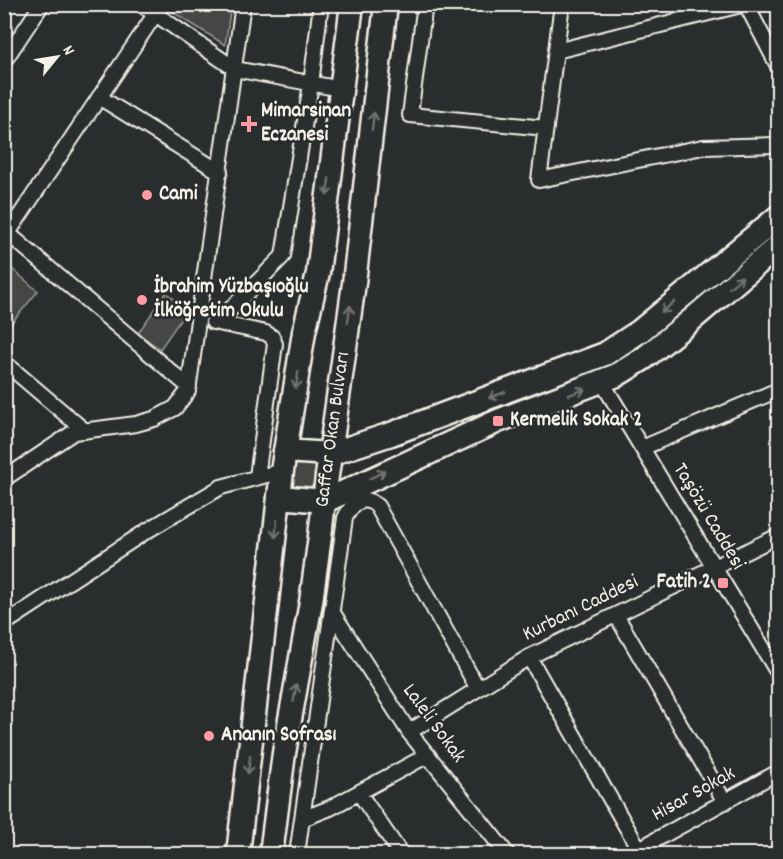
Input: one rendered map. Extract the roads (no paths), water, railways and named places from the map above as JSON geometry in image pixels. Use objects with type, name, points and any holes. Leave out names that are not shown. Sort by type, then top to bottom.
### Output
[{"type":"highway","name":"Gaffar Okan Bulvarı","points":[[238,855],[279,497],[304,332],[318,273],[352,4]]},
{"type":"highway","name":"Gaffar Okan Bulvarı","points":[[271,855],[284,753],[311,602],[325,501],[354,282],[386,4]]},
{"type":"highway","points":[[284,461],[330,454],[391,434],[605,354],[640,331],[778,217]]},
{"type":"highway","points":[[279,497],[325,501],[498,421],[602,382],[643,359],[778,246]]},
{"type":"street","points":[[4,61],[42,4]]},
{"type":"street","points":[[141,4],[159,10],[235,69],[341,89]]},
{"type":"street","points":[[4,479],[74,432],[136,424],[162,417],[180,402],[188,391],[243,4]]},
{"type":"street","points":[[218,322],[283,256],[311,84],[321,4]]},
{"type":"street","points":[[424,4],[410,115],[546,128]]},
{"type":"street","points":[[562,4],[539,180],[703,147],[778,145]]},
{"type":"street","points":[[556,51],[746,4],[778,66]]},
{"type":"street","points":[[159,10],[6,234],[189,387]]},
{"type":"street","points":[[99,97],[220,172]]},
{"type":"street","points":[[198,320],[266,333],[272,337],[275,344],[257,477]]},
{"type":"street","points":[[4,362],[85,430]]},
{"type":"street","name":"Taşözü Caddesi","points":[[602,382],[778,674]]},
{"type":"street","points":[[642,448],[778,390]]},
{"type":"street","points":[[4,624],[145,532],[221,487],[257,477],[284,461]]},
{"type":"street","points":[[297,855],[345,518],[357,501],[363,499],[371,501],[380,512],[478,688]]},
{"type":"street","name":"Kurbanı Caddesi","points":[[409,732],[529,657],[778,536]]},
{"type":"street","name":"Laleli Sokak","points":[[333,614],[409,732],[507,855]]},
{"type":"street","points":[[616,615],[725,802]]},
{"type":"street","points":[[529,657],[634,852]]},
{"type":"street","points":[[302,819],[330,808],[428,755]]},
{"type":"street","name":"Hisar Sokak","points":[[634,852],[778,772]]},
{"type":"street","points":[[359,793],[401,855]]},
{"type":"place","name":"Mimarsinan Eczanesi","points":[[249,124]]},
{"type":"place","name":"Cami","points":[[147,195]]},
{"type":"place","name":"İbrahim Yüzbaşıoğlu İlköğretim Okulu","points":[[142,300]]},
{"type":"place","name":"Kermelik Sokak 2","points":[[498,421]]},
{"type":"place","name":"Fatih 2","points":[[723,583]]},
{"type":"place","name":"Ananın Sofrası","points":[[209,736]]}]
